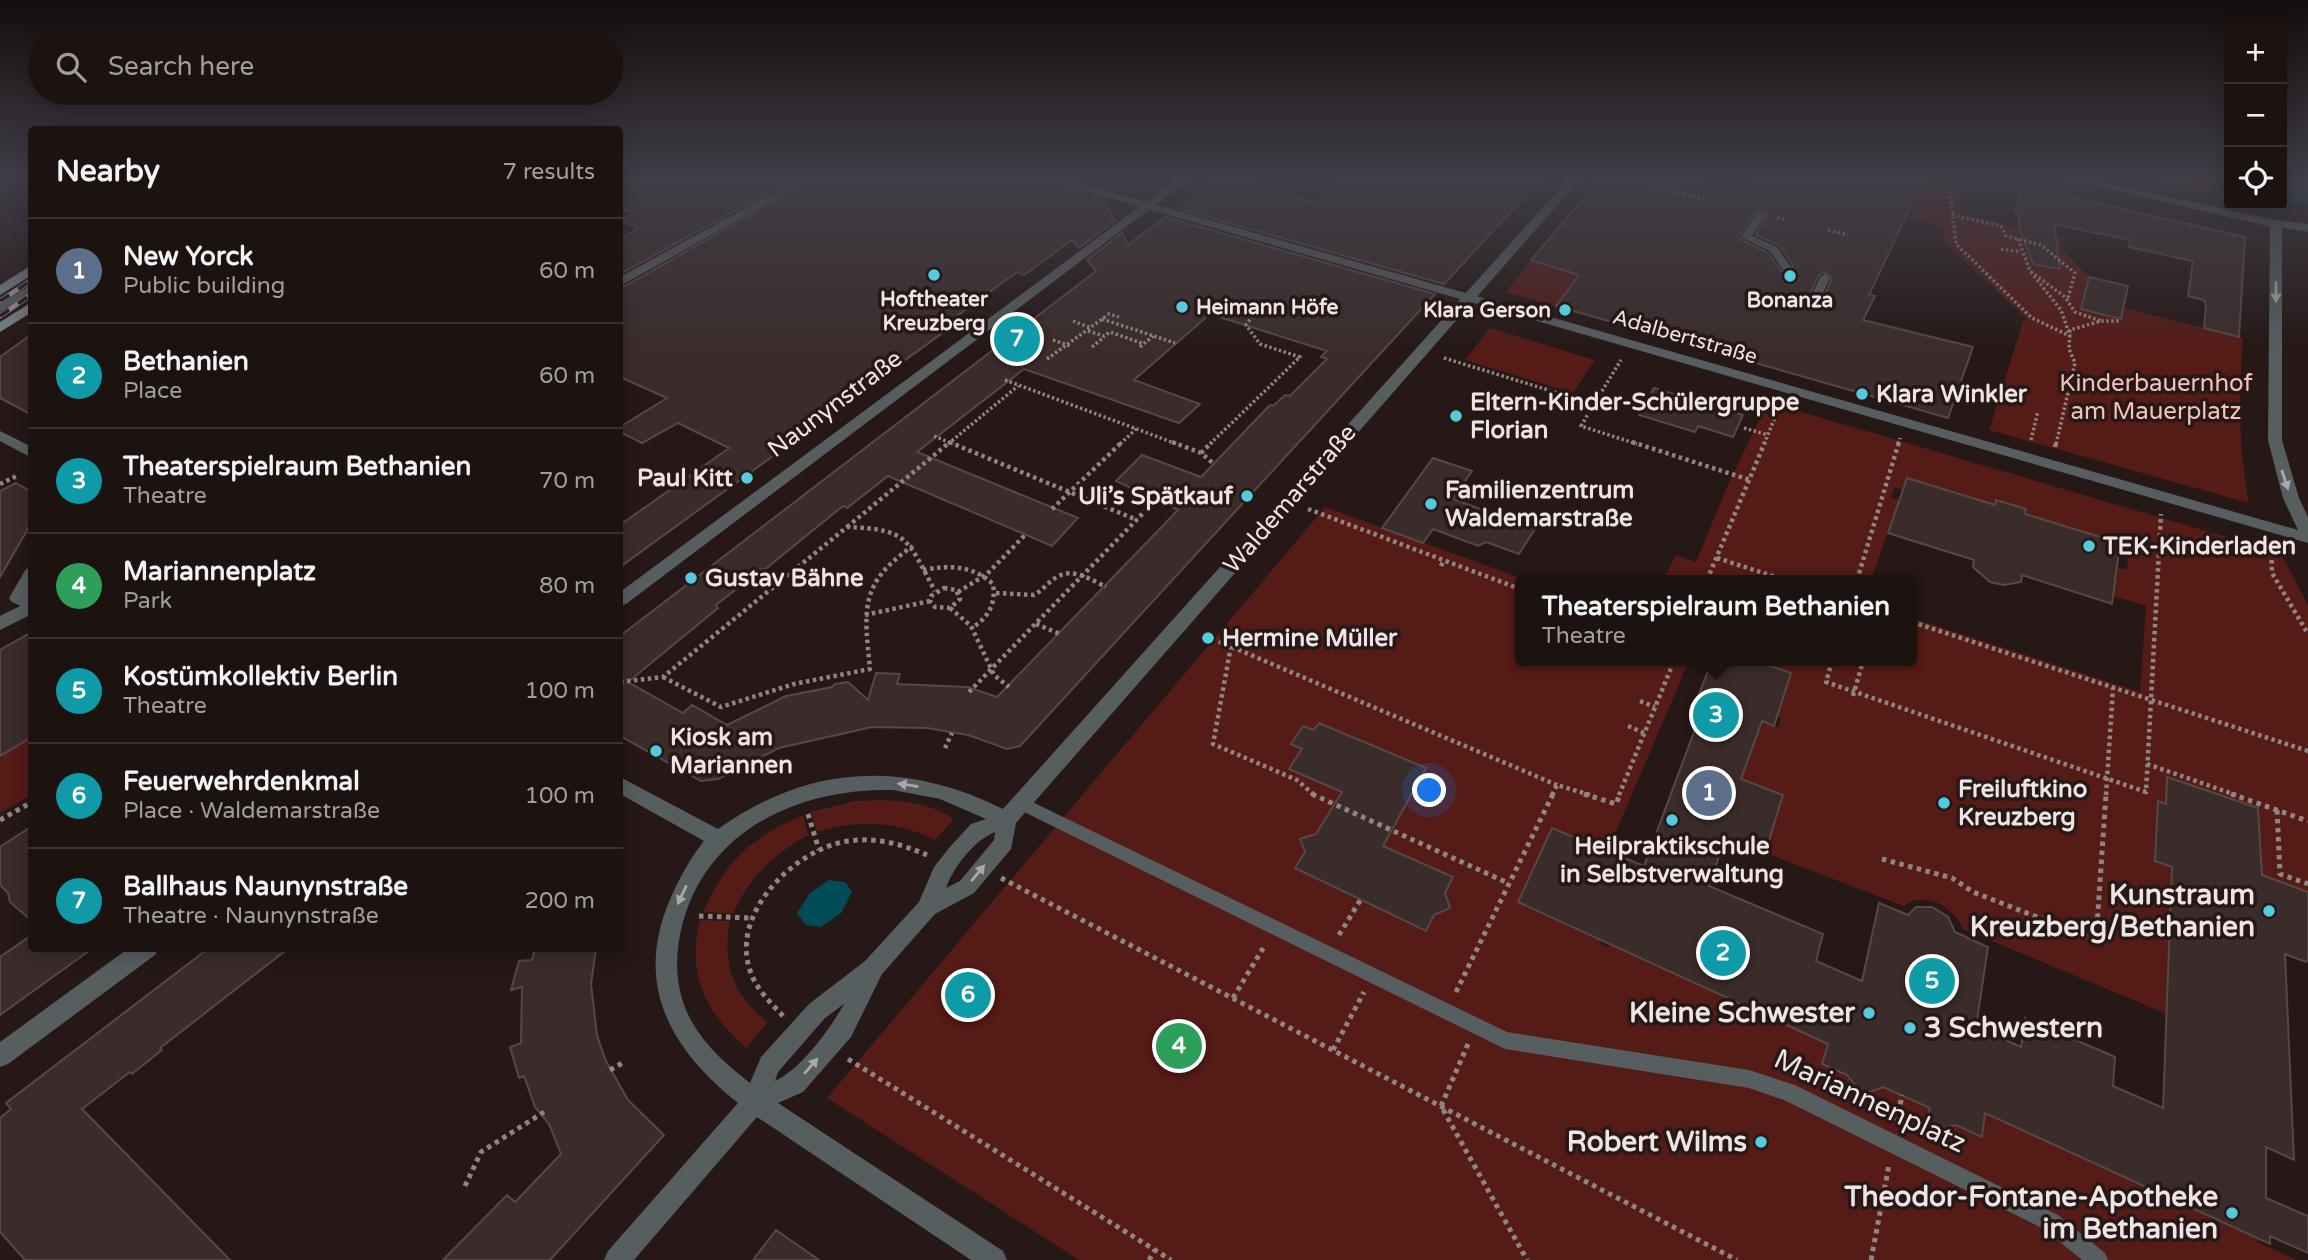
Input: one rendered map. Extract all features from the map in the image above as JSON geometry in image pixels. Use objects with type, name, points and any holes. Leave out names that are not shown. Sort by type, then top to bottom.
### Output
[{"type":"main road","points":[[0,291],[28,272]]},
{"type":"main road","points":[[0,328],[28,309]]},
{"type":"street","points":[[623,280],[702,237]]},
{"type":"street","name":"Naunynstraße","points":[[623,598],[1107,237]]},
{"type":"street","name":"Adalbertstraße","points":[[1256,237],[2162,496],[2308,535]]},
{"type":"street","name":"Waldemarstraße","points":[[617,1260],[755,1102],[769,1065],[817,1011],[873,968],[927,908],[941,873],[956,854],[978,830],[1006,820],[1022,803],[1522,237]]},
{"type":"street","points":[[2276,237],[2275,440],[2291,498],[2308,535]]},
{"type":"street","points":[[0,436],[28,452]]},
{"type":"street","points":[[28,580],[18,598],[28,604]]},
{"type":"street","points":[[0,624],[28,608]]},
{"type":"street","points":[[994,1260],[755,1102],[703,1056],[677,1017],[665,974],[666,943],[673,916],[698,864],[719,839],[774,806],[801,795],[853,783],[904,783],[953,794],[1006,820]]},
{"type":"street","points":[[623,787],[719,839]]},
{"type":"street","name":"Waldemarstraße","points":[[927,908],[967,887],[1004,843],[1006,820]]},
{"type":"street","points":[[0,1056],[142,952]]},
{"type":"street","name":"Waldemarstraße","points":[[755,1102],[795,1084],[844,1029],[873,968]]},
{"type":"lane","points":[[1748,237],[1774,249],[1786,267]]},
{"type":"lane","points":[[1815,300],[1825,277]]},
{"type":"lane","points":[[0,309],[28,290]]},
{"type":"lane","name":"Mariannenplatz","points":[[1022,803],[1506,1040],[1749,1079],[1788,1092],[2051,1222],[2098,1260]]},
{"type":"path","points":[[1955,237],[1956,243],[2032,318],[2070,336]]},
{"type":"path","points":[[2009,237],[2042,245],[2075,273],[2068,298]]},
{"type":"path","points":[[2018,239],[2021,252],[2031,271],[2061,310],[2070,336]]},
{"type":"path","points":[[2001,249],[2021,252]]},
{"type":"path","points":[[2031,271],[2068,298],[2076,313],[2101,321]]},
{"type":"path","points":[[1201,453],[1300,356],[1260,344],[1245,325],[1263,303]]},
{"type":"path","points":[[1047,359],[1109,314],[1119,317]]},
{"type":"path","points":[[1102,319],[1175,343]]},
{"type":"path","points":[[1073,321],[1104,336]]},
{"type":"path","points":[[2053,451],[2075,363],[2069,349],[2070,330],[2101,321],[2119,321]]},
{"type":"path","points":[[1092,347],[1110,332],[1142,346],[1153,336]]},
{"type":"path","points":[[1048,345],[1054,340],[1071,346]]},
{"type":"path","points":[[1624,356],[1581,426],[1750,480]]},
{"type":"path","points":[[1444,358],[1594,404]]},
{"type":"path","points":[[1005,380],[1201,453],[1214,464]]},
{"type":"path","points":[[623,682],[663,677],[1019,385]]},
{"type":"path","points":[[1709,575],[1788,387]]},
{"type":"path","points":[[2030,444],[2038,411]]},
{"type":"path","points":[[1744,428],[1768,435]]},
{"type":"path","points":[[1052,509],[1136,429]]},
{"type":"path","points":[[934,436],[1137,520]]},
{"type":"path","points":[[1859,575],[1900,437]]},
{"type":"path","points":[[0,484],[17,476]]},
{"type":"path","points":[[1831,666],[1826,682],[1853,694],[2146,792],[2162,496]]},
{"type":"path","points":[[1287,501],[1515,587]]},
{"type":"path","points":[[969,692],[1152,504]]},
{"type":"path","points":[[847,527],[871,527],[909,538],[935,591]]},
{"type":"path","points":[[958,592],[985,575],[1026,535]]},
{"type":"path","points":[[663,677],[721,707],[833,673],[870,669],[865,615],[867,593],[877,574],[896,556],[913,546]]},
{"type":"path","points":[[2271,546],[2272,573],[2308,634]]},
{"type":"path","points":[[1717,558],[1770,575]]},
{"type":"path","points":[[1441,566],[1444,560]]},
{"type":"path","points":[[923,570],[949,565],[978,570],[993,584],[996,593],[989,615],[973,628]]},
{"type":"path","points":[[996,593],[1026,596],[1037,594],[1064,573],[1106,587]]},
{"type":"path","points":[[935,591],[948,588],[958,592]]},
{"type":"path","points":[[930,601],[935,591]]},
{"type":"path","points":[[865,615],[930,601],[940,608],[950,608],[958,603],[958,592]]},
{"type":"path","points":[[950,608],[973,628],[997,681],[1009,687]]},
{"type":"path","points":[[1036,624],[1060,634]]},
{"type":"path","points":[[1917,624],[2308,751]]},
{"type":"path","points":[[1206,636],[1557,785],[1616,804],[1672,666]]},
{"type":"path","points":[[1231,646],[1213,744],[1297,780],[1315,796],[1508,883]]},
{"type":"path","points":[[1853,694],[1861,666]]},
{"type":"path","points":[[1882,859],[1952,878],[1973,892],[2096,940],[2113,688]]},
{"type":"path","points":[[1640,701],[1655,707]]},
{"type":"path","points":[[1628,726],[1644,733]]},
{"type":"path","points":[[945,748],[952,733]]},
{"type":"path","points":[[2147,765],[2308,821]]},
{"type":"path","points":[[1447,1012],[1557,785]]},
{"type":"path","points":[[801,795],[819,850]]},
{"type":"path","points":[[0,820],[28,804]]},
{"type":"path","points":[[2277,810],[2280,874],[2308,884]]},
{"type":"path","points":[[784,1025],[783,1016],[765,996],[748,965],[751,918],[764,894],[779,876],[819,850],[842,842],[869,839],[895,841],[928,855]]},
{"type":"path","points":[[1001,878],[1737,1260]]},
{"type":"path","points":[[1328,954],[1361,899]]},
{"type":"path","points":[[673,916],[751,918]]},
{"type":"path","points":[[1233,998],[1264,947]]},
{"type":"path","points":[[1333,1050],[1362,995]]},
{"type":"path","points":[[1441,1106],[1467,1046]]},
{"type":"path","points":[[847,1059],[1171,1260]]},
{"type":"path","points":[[610,1070],[624,1062]]},
{"type":"path","points":[[1441,1106],[1527,1260]]},
{"type":"path","points":[[466,1185],[481,1152],[544,1112]]},
{"type":"path","points":[[1871,1260],[1876,1233]]},
{"type":"path","points":[[1149,1260],[1155,1250]]},
{"type":"green space","name":"Kinderbauernhof am Mauerplatz","points":[[1945,237],[2064,238],[2060,247],[2088,276],[2084,298],[2243,338],[2240,420],[2249,503],[1989,430],[2023,321],[2029,321],[1944,242]]},
{"type":"green space","points":[[1531,260],[1579,274],[1556,306],[1506,292]]},
{"type":"green space","points":[[1490,328],[1595,360],[1573,393],[1465,360]]},
{"type":"green space","points":[[1768,402],[2281,553],[2308,605],[2308,892],[2255,873],[2261,849],[2258,808],[2167,777],[2166,804],[2172,864],[2167,1014],[1963,929],[1953,914],[1938,903],[1921,900],[1904,906],[1765,853],[1783,795],[1742,779],[1762,721],[1778,727],[1781,718],[1777,716],[1791,672],[1771,666],[1917,666],[1917,620],[2140,692],[2146,606],[2113,596],[2117,567],[2127,570],[2128,559],[2118,556],[2119,543],[2025,514],[2026,509],[1997,500],[1995,505],[1907,478],[1903,490],[1894,487],[1891,498],[1899,500],[1873,575],[1666,575],[1676,555],[1696,562],[1730,480]]},
{"type":"green space","points":[[1325,507],[1515,576],[1515,666],[1687,666],[1608,850],[1552,828],[1519,902],[1596,938],[1601,941],[1600,944],[1608,947],[1610,944],[1831,1045],[1875,1083],[1930,1108],[1928,1116],[1933,1123],[1953,1120],[1982,1136],[1983,1129],[1978,1126],[1981,1111],[2257,1238],[2258,1242],[2297,1260],[1079,1260],[827,1098]]},
{"type":"green space","points":[[28,739],[28,797],[0,813],[0,756]]},
{"type":"green space","points":[[881,800],[919,804],[943,812],[954,819],[935,840],[906,829],[877,824],[848,825],[817,832],[811,812],[855,801]]},
{"type":"green space","points":[[803,815],[808,835],[784,850],[764,868],[747,888],[733,914],[703,912],[721,878],[742,853],[768,833]]},
{"type":"green space","points":[[700,920],[730,921],[728,951],[733,978],[746,1001],[768,1022],[746,1048],[720,1021],[703,991],[696,958]]},
{"type":"water","points":[[829,880],[845,882],[852,892],[841,913],[821,927],[806,925],[797,913],[810,893]]},
{"type":"building","points":[[624,237],[688,237],[623,272]]},
{"type":"building","points":[[712,237],[1094,237],[1079,248],[1072,240],[1024,275],[1017,272],[957,316],[963,318],[623,565],[623,523],[729,448],[678,423],[642,443],[623,434],[623,425],[667,398],[623,378],[623,287]]},
{"type":"building","points":[[1117,237],[1124,237],[1128,245],[1139,237],[1234,237],[1435,294],[1020,746],[1007,749],[968,735],[927,728],[872,727],[779,748],[718,779],[701,781],[623,738],[623,634],[1096,271],[1087,260]],"holes":[[[1210,314],[1327,351],[1321,357],[1327,359],[1290,396],[1285,395],[1273,406],[1270,405],[1201,477],[1142,455],[1116,481],[1178,510],[997,697],[968,687],[897,684],[900,674],[876,673],[868,700],[848,682],[835,684],[832,687],[786,696],[727,725],[692,705],[683,713],[628,682],[718,608],[716,605],[843,506],[847,508],[888,476],[1052,546],[1078,518],[917,452],[1024,369],[1179,423],[1200,404],[1134,380]]]},
{"type":"building","points":[[1278,237],[1488,237],[1444,284]]},
{"type":"building","points":[[1551,237],[1739,237],[1768,253],[1780,270],[1790,272],[1793,265],[1779,245],[1760,237],[1896,237],[1869,295],[1875,296],[1863,320],[1973,347],[1948,418],[1556,306],[1579,275],[1531,260]],"holes":[[[1824,272],[1832,278],[1822,301],[1810,305],[1808,299],[1818,276]]]},
{"type":"building","points":[[2023,237],[2056,237],[2060,269],[2033,264]]},
{"type":"building","points":[[2115,237],[2245,237],[2239,337],[2204,328],[2204,300],[2188,296],[2193,261],[2129,247],[2130,240]]},
{"type":"building","points":[[2089,277],[2128,286],[2121,319],[2081,309]]},
{"type":"building","points":[[28,337],[28,413],[0,398],[0,357]]},
{"type":"building","points":[[1654,388],[1743,415],[1733,437],[1698,426],[1695,432],[1639,415]]},
{"type":"building","name":"Familienzentrum Waldemarstraße","points":[[1433,458],[1472,471],[1453,499],[1535,529],[1519,554],[1486,542],[1478,546],[1433,529],[1423,543],[1382,528]]},
{"type":"building","points":[[1907,478],[1995,505],[1996,500],[2026,509],[2025,514],[2120,543],[2112,604],[2022,575],[2021,582],[2004,585],[1990,582],[1973,567],[1974,560],[1888,533]]},
{"type":"building","points":[[16,483],[28,490],[28,529],[0,577],[0,491]]},
{"type":"building","points":[[28,634],[28,739],[0,756],[0,650]]},
{"type":"building","points":[[1710,666],[1770,666],[1791,673],[1774,726],[1762,721],[1741,779],[1783,795],[1765,853],[1726,836],[1709,886],[1823,934],[1816,961],[1862,981],[1879,903],[1908,915],[1916,907],[1932,907],[1948,917],[1955,932],[1988,947],[1976,1027],[2021,1047],[2025,1018],[2115,1057],[2113,1086],[2163,1108],[2172,867],[2155,861],[2158,801],[2166,804],[2167,777],[2258,808],[2262,875],[2308,892],[2308,959],[2306,962],[2285,954],[2294,1160],[2266,1147],[2266,1198],[2308,1216],[2308,1253],[2270,1236],[2270,1244],[1985,1113],[1982,1137],[1956,1125],[1943,1128],[1933,1123],[1928,1116],[1930,1108],[1883,1087],[1867,1093],[1859,1090],[1847,1075],[1822,1064],[1828,1044],[1518,902],[1552,828],[1644,866],[1707,697],[1699,694]]},
{"type":"building","points":[[1319,723],[1426,768],[1383,846],[1453,877],[1445,893],[1450,908],[1434,915],[1426,931],[1295,868],[1305,852],[1300,839],[1316,834],[1342,792],[1289,769],[1302,749],[1291,744],[1303,726],[1314,730]]},
{"type":"building","points":[[28,829],[28,918],[10,902],[8,893],[0,885],[0,847]]},
{"type":"building","points":[[28,938],[28,952],[87,952],[0,1015],[0,957]]},
{"type":"building","points":[[204,952],[284,952],[160,1048],[162,1050],[132,1074],[130,1072],[82,1109],[230,1260],[25,1260],[0,1232],[0,1118],[11,1109],[6,1103]]},
{"type":"building","points":[[534,952],[595,952],[591,984],[597,1035],[605,1059],[628,1100],[664,1135],[550,1260],[443,1260],[507,1195],[515,1202],[561,1154],[549,1124],[535,1107],[524,1076],[519,1078],[510,1047],[521,1043],[522,987],[511,990],[519,961],[532,960]]},
{"type":"building","points":[[776,1230],[819,1260],[753,1260]]},
{"type":"railway","points":[[0,301],[28,283]]},
{"type":"railway","points":[[0,316],[28,297]]},
{"type":"place","name":"Hoftheater Kreuzberg","points":[[934,275]]},
{"type":"place","name":"Bonanza","points":[[1790,276]]},
{"type":"place","name":"Heimann Höfe","points":[[1182,307]]},
{"type":"place","name":"Klara Gerson","points":[[1565,310]]},
{"type":"place","name":"Ballhaus Naunynstraße","points":[[1017,339]]},
{"type":"place","name":"Klara Winkler","points":[[1862,394]]},
{"type":"place","name":"Eltern-Kinder-Schülergruppe Florian","points":[[1456,416]]},
{"type":"place","name":"Paul Kitt","points":[[747,478]]},
{"type":"place","name":"Uli’s Spätkauf","points":[[1247,496]]},
{"type":"place","name":"Familienzentrum Waldemarstraße","points":[[1431,504]]},
{"type":"place","name":"TEK-Kinderladen","points":[[2089,546]]},
{"type":"place","name":"Gustav Bähne","points":[[691,578]]},
{"type":"place","name":"Hermine Müller","points":[[1208,638]]},
{"type":"place","name":"Theaterspielraum Bethanien","points":[[1716,715]]},
{"type":"place","name":"Kiosk am Mariannen","points":[[656,751]]},
{"type":"place","name":"New Yorck","points":[[1709,793]]},
{"type":"place","name":"Freiluftkino Kreuzberg","points":[[1944,803]]},
{"type":"place","name":"Heilpraktikschule in Selbstverwaltung","points":[[1672,820]]},
{"type":"place","name":"Kunstraum Kreuzberg/Bethanien","points":[[2269,911]]},
{"type":"place","name":"Bethanien","points":[[1723,953]]},
{"type":"place","name":"Kostümkollektiv Berlin","points":[[1932,981]]},
{"type":"place","name":"Feuerwehrdenkmal","points":[[968,995]]},
{"type":"place","name":"Kleine Schwester","points":[[1869,1013]]},
{"type":"place","name":"3 Schwestern","points":[[1910,1028]]},
{"type":"place","name":"Mariannenplatz","points":[[1179,1046]]},
{"type":"place","name":"Robert Wilms","points":[[1761,1142]]},
{"type":"place","name":"Theodor-Fontane-Apotheke im Bethanien","points":[[2232,1213]]}]
